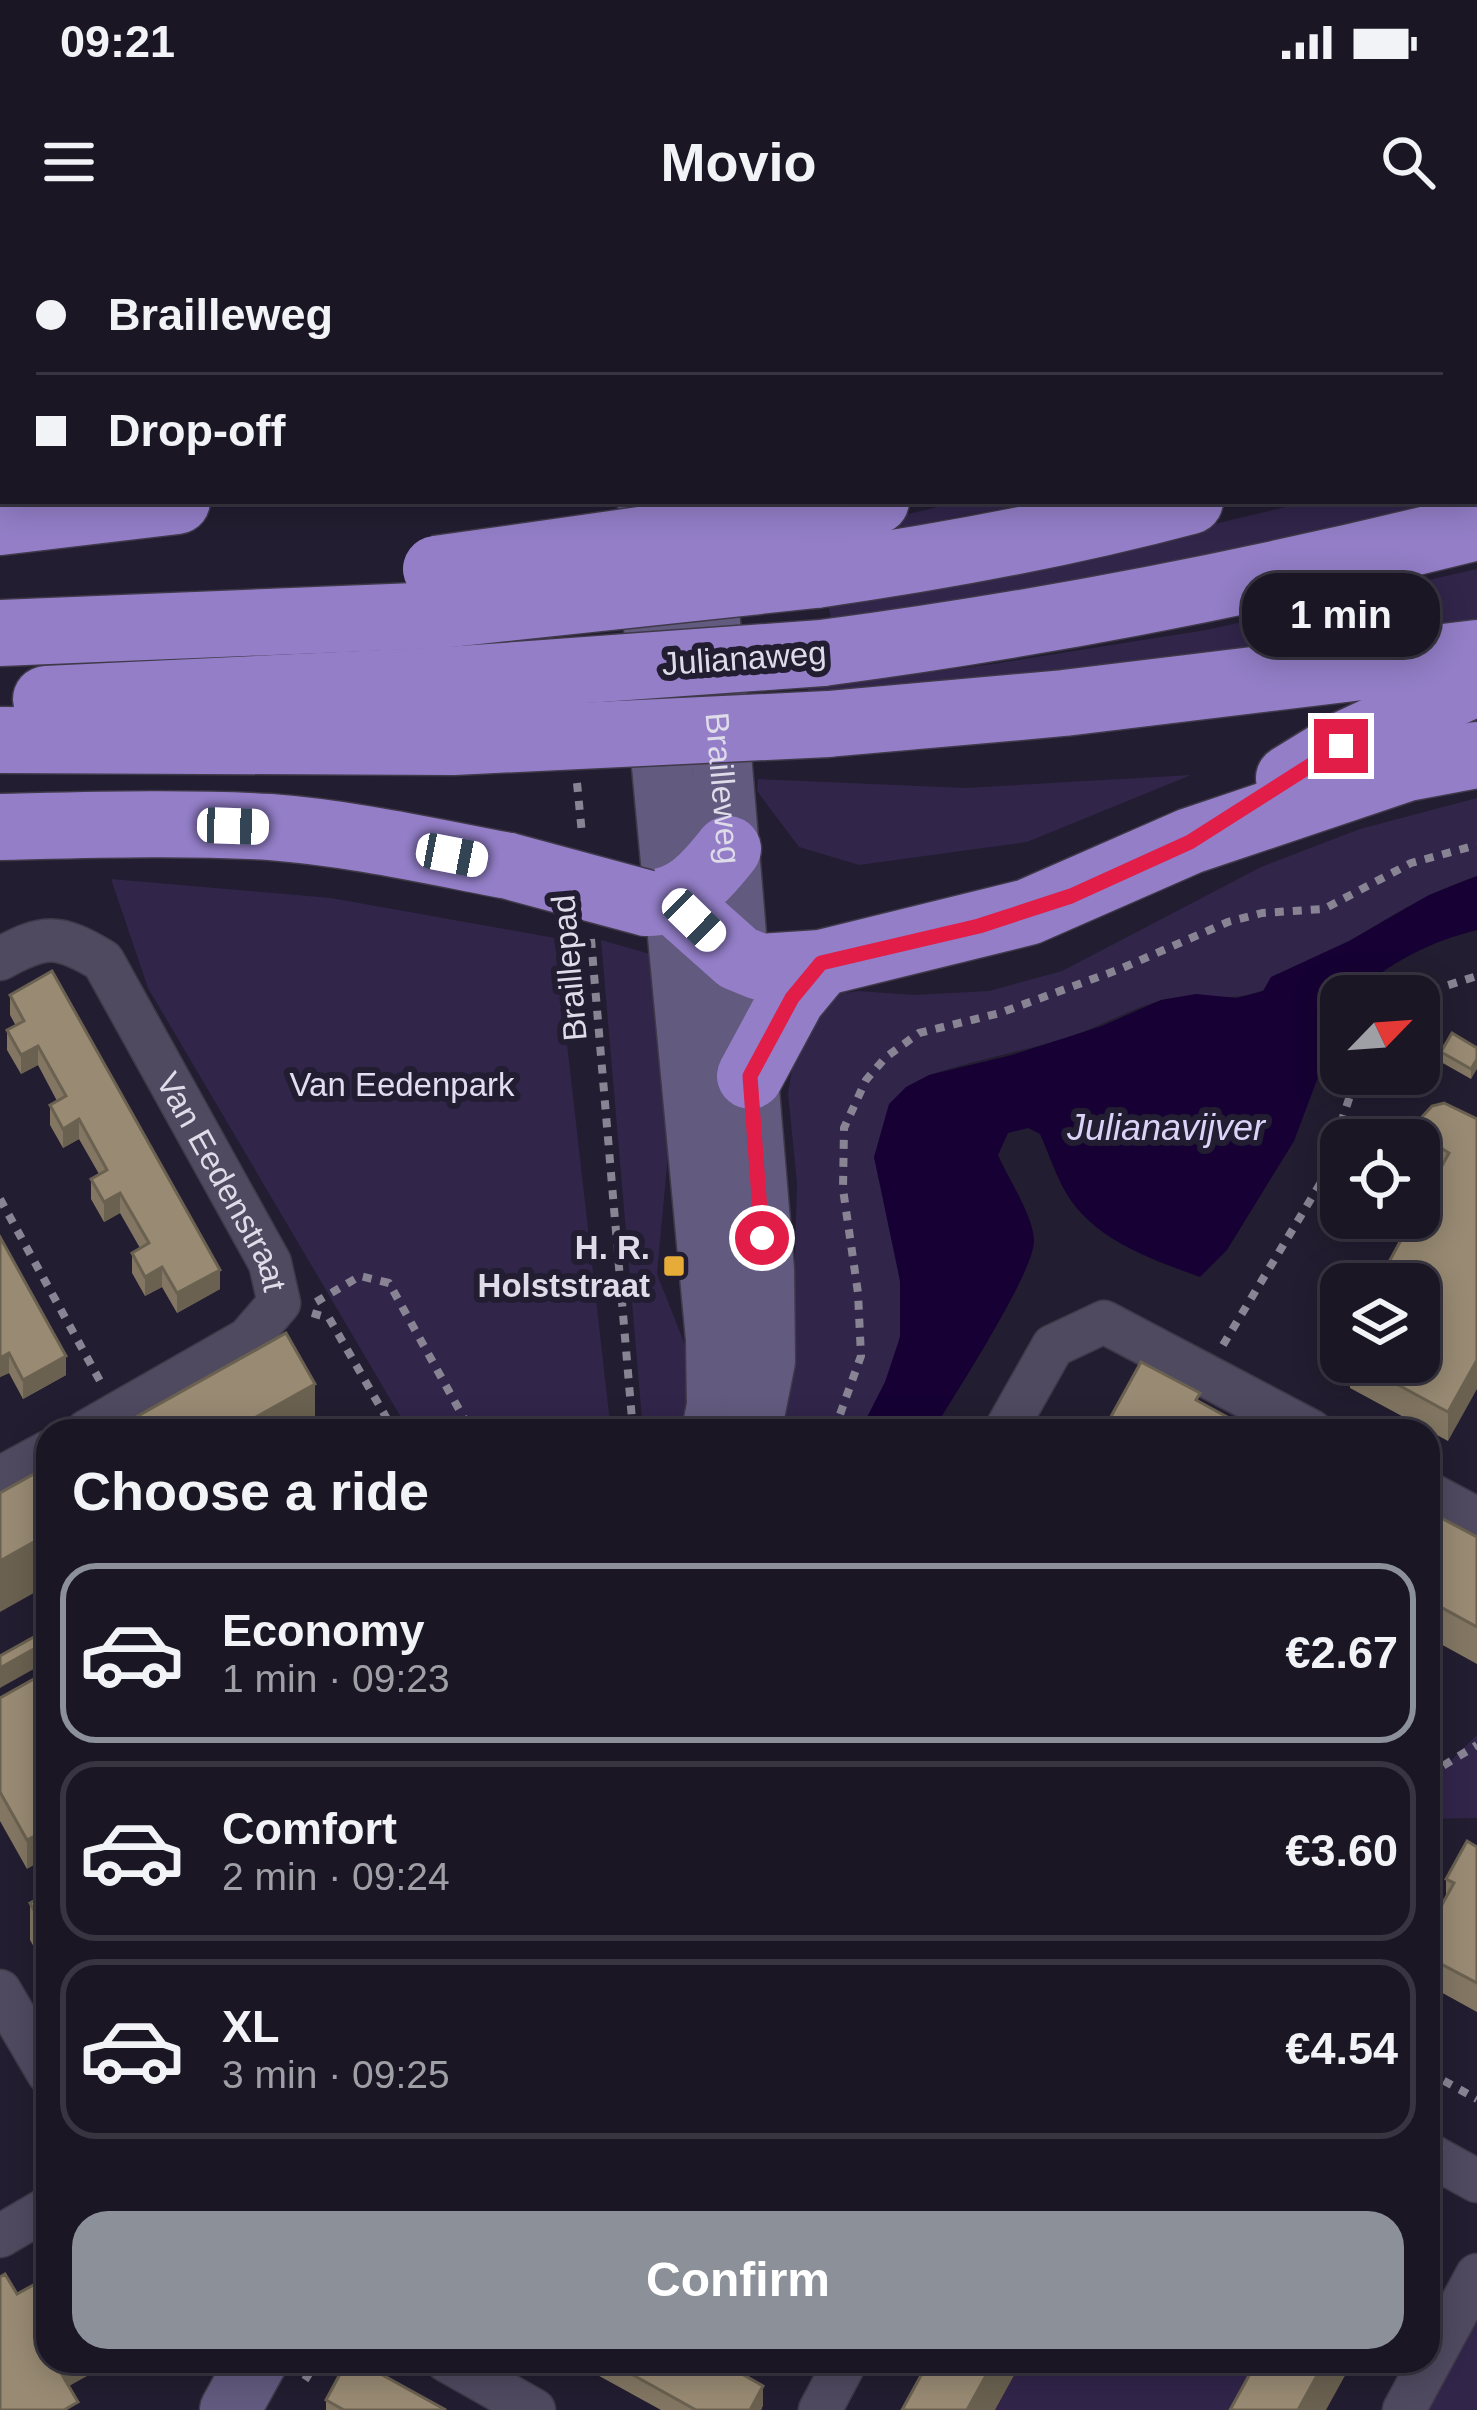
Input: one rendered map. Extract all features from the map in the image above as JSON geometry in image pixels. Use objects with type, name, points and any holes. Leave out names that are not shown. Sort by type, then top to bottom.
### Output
[{"type":"highway","points":[[0,522],[152,504]]},
{"type":"highway","points":[[812,545],[872,504]]},
{"type":"highway","points":[[0,633],[165,627],[812,545],[937,558],[1179,504]]},
{"type":"highway","name":"Julianaweg","points":[[0,701],[450,711],[966,634],[1188,594],[1477,527]]},
{"type":"highway","points":[[0,740],[450,711],[828,724],[1064,703],[1477,653]]},
{"type":"highway","points":[[1190,842],[1341,746],[1477,682]]},
{"type":"highway","points":[[0,827],[153,823],[273,827],[364,838],[509,866],[637,910],[760,967],[821,963],[1028,912],[1190,842],[1407,768],[1477,755]]},
{"type":"highway","points":[[637,910],[709,874],[728,849]]},
{"type":"highway","points":[[750,1076],[792,998],[821,963]]},
{"type":"street","name":"Brailleweg","points":[[648,504],[660,745],[637,910],[716,1340],[714,1419]]},
{"type":"street","name":"Brailleweg","points":[[709,504],[706,575],[764,1270],[765,1339],[754,1419]]},
{"type":"street","name":"Van Eedenstraat","points":[[0,959],[34,940],[70,941],[103,961],[270,1263],[279,1303],[248,1339],[108,1419]]},
{"type":"street","points":[[1012,1419],[1053,1346],[1104,1322],[1288,1419]]},
{"type":"street","points":[[0,1478],[36,1458]]},
{"type":"street","points":[[1440,1499],[1477,1519]]},
{"type":"street","points":[[0,1991],[36,2052]]},
{"type":"street","points":[[1440,2161],[1477,2181]]},
{"type":"street","points":[[0,2236],[36,2215]]},
{"type":"street","points":[[1440,2343],[1477,2275]]},
{"type":"street","points":[[230,2410],[250,2373]]},
{"type":"street","points":[[468,2373],[534,2410]]},
{"type":"street","points":[[820,2410],[840,2373]]},
{"type":"street","points":[[1404,2410],[1424,2373]]},
{"type":"path","name":"Braillepad","points":[[575,760],[584,855]]},
{"type":"path","points":[[838,1419],[861,1356],[843,1189],[844,1128],[866,1080],[886,1057],[919,1033],[1020,1006],[1228,922],[1262,913],[1324,909],[1412,863],[1477,844]]},
{"type":"path","name":"Braillepad","points":[[633,1419],[637,910]]},
{"type":"path","points":[[1440,988],[1477,976]]},
{"type":"path","points":[[1204,1375],[1323,1179],[1350,1095]]},
{"type":"path","points":[[0,1198],[102,1419]]},
{"type":"path","points":[[387,1419],[329,1318],[302,1310],[360,1276],[389,1283],[464,1419]]},
{"type":"path","points":[[1440,1768],[1477,1745]]},
{"type":"path","points":[[1440,2079],[1477,2099]]},
{"type":"green space","points":[[951,504],[1026,504],[828,541],[895,517]]},
{"type":"green space","points":[[1298,504],[1477,504],[1477,508],[833,630],[828,604],[965,583]]},
{"type":"green space","points":[[1477,569],[1477,624],[808,698],[808,688],[1206,630]]},
{"type":"green space","points":[[1191,775],[1027,842],[859,865],[799,847],[757,791],[758,779],[965,788]]},
{"type":"green space","points":[[1477,798],[1477,876],[1421,899],[1266,989],[1242,996],[1166,999],[1072,1036],[929,1075],[874,1157],[901,1290],[900,1335],[890,1372],[866,1419],[779,1419],[793,1325],[797,1184],[788,1093],[799,1028],[821,996],[859,991],[913,995],[989,991],[1062,971],[1261,867],[1360,829]]},
{"type":"green space","name":"Van Eedenpark","points":[[111,879],[331,898],[555,938],[610,1419],[402,1419],[148,988]]},
{"type":"green space","points":[[601,940],[664,958],[676,1068],[657,1274],[685,1345],[688,1419],[642,1419]]},
{"type":"green space","points":[[1477,1735],[1477,1818],[1440,1819],[1440,1771]]},
{"type":"green space","points":[[1477,2317],[1477,2410],[1429,2410]]},
{"type":"green space","points":[[1015,2373],[1275,2373],[1255,2410],[995,2410]]},
{"type":"water","name":"Julianavijver","points":[[1477,876],[1477,930],[1443,940],[1379,975],[1320,975],[1320,1072],[1294,1141],[1227,1250],[1200,1277],[1098,1229],[1067,1195],[1040,1134],[1028,1128],[1008,1133],[998,1155],[1025,1209],[1034,1241],[1021,1279],[940,1419],[866,1419],[900,1337],[900,1281],[874,1157],[889,1104],[906,1087],[929,1075],[1102,1026],[1161,1000],[1196,994],[1237,998],[1263,991],[1271,977],[1349,941],[1429,895]]},
{"type":"building","points":[[52,971],[220,1270],[177,1293],[162,1267],[145,1277],[132,1253],[149,1243],[120,1193],[104,1202],[91,1179],[107,1170],[79,1119],[63,1129],[50,1105],[66,1096],[38,1046],[21,1055],[7,1030],[24,1021],[10,995]]},
{"type":"building","points":[[1452,1033],[1477,1048],[1471,1069],[1441,1052]]},
{"type":"building","points":[[1444,1103],[1477,1119],[1477,1360],[1448,1412],[1395,1383],[1440,1383],[1440,1263],[1388,1263],[1402,1239],[1440,1239],[1440,1169],[1449,1153],[1440,1147],[1440,1119],[1422,1119],[1432,1106]]},
{"type":"building","points":[[0,1237],[66,1356],[23,1380],[9,1353],[0,1358]]},
{"type":"building","points":[[286,1333],[315,1384],[252,1419],[132,1419]]},
{"type":"building","points":[[1141,1362],[1200,1393],[1196,1400],[1231,1419],[1110,1419]]},
{"type":"building","points":[[36,1473],[36,1541],[0,1561],[0,1493]]},
{"type":"building","points":[[1440,1517],[1477,1537],[1477,1627],[1440,1607]]},
{"type":"building","points":[[36,1636],[36,1648],[0,1668],[0,1656]]},
{"type":"building","points":[[36,1678],[36,1835],[27,1840],[0,1792],[0,1698]]},
{"type":"building","points":[[1467,1841],[1477,1847],[1477,1983],[1440,1963],[1440,1908],[1454,1883],[1446,1879]]},
{"type":"building","points":[[5,2274],[17,2294],[36,2284],[36,2373],[61,2373],[78,2402],[64,2410],[0,2410],[0,2277]]},
{"type":"building","points":[[341,2373],[379,2373],[446,2410],[344,2410],[326,2400]]},
{"type":"building","points":[[630,2373],[740,2373],[763,2386],[750,2410],[696,2410]]},
{"type":"building","points":[[922,2373],[987,2373],[967,2410],[902,2410]]},
{"type":"building","points":[[1250,2373],[1318,2373],[1298,2410],[1230,2410]]},
{"type":"place","name":"H. R. Holststraat","points":[[674,1266]]},
{"type":"route","points":[[762,1238],[750,1076],[802,982],[821,963],[979,926],[1071,896],[1190,842],[1341,746]]}]
